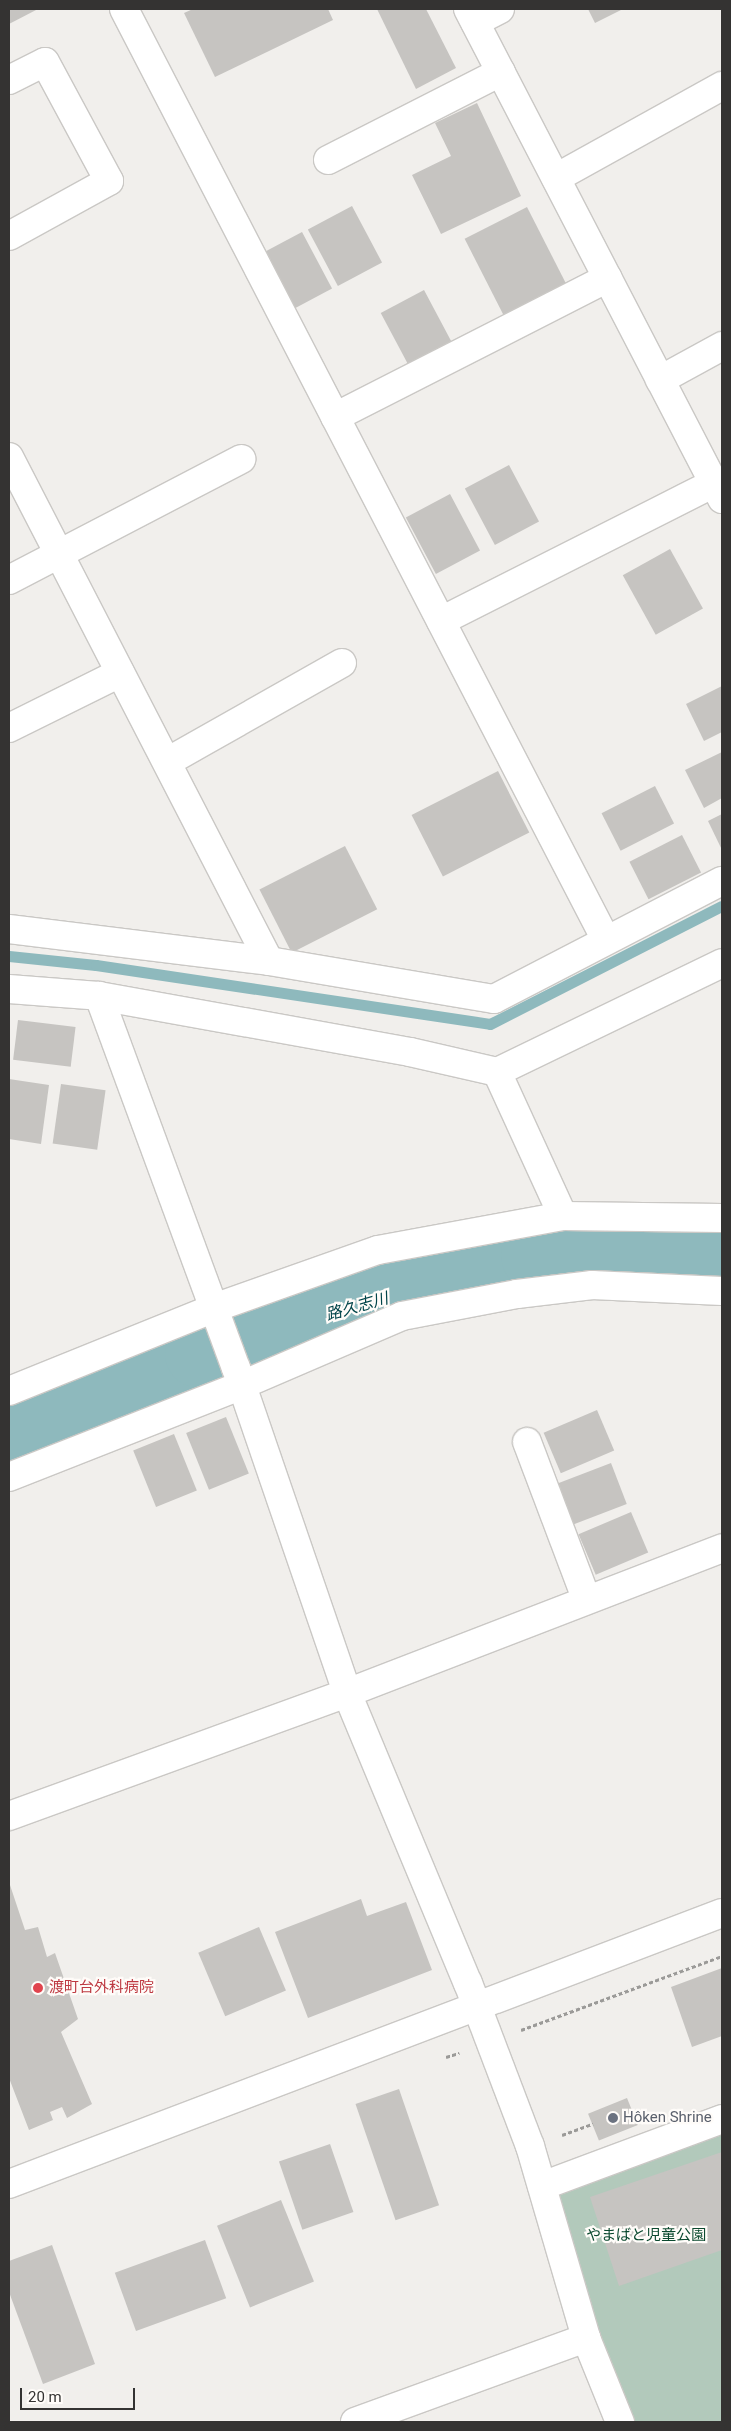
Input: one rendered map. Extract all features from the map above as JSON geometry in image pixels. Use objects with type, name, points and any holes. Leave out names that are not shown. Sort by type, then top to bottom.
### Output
[{"type":"street","points":[[124,9],[606,940]]},
{"type":"street","points":[[441,621],[718,491],[471,16],[500,9]]},
{"type":"street","points":[[9,80],[45,62],[109,181],[9,236]]},
{"type":"street","points":[[328,160],[501,72]]},
{"type":"street","points":[[556,178],[722,86]]},
{"type":"street","points":[[335,417],[608,278]]},
{"type":"street","points":[[660,380],[722,346]]},
{"type":"street","points":[[9,457],[269,961]]},
{"type":"street","points":[[9,580],[241,459]]},
{"type":"street","points":[[167,762],[342,663]]},
{"type":"street","points":[[9,728],[120,673]]},
{"type":"street","points":[[9,929],[269,961],[494,999],[722,881]]},
{"type":"street","points":[[9,989],[99,996],[410,1052],[498,1072],[722,963]]},
{"type":"street","points":[[99,996],[239,1377],[347,1693],[477,2006],[542,2186],[586,2338],[620,2422]]},
{"type":"street","points":[[498,1072],[563,1216]]},
{"type":"street","points":[[9,1391],[217,1317],[378,1250],[563,1216],[722,1218]]},
{"type":"street","points":[[9,1477],[239,1377],[402,1316],[517,1294],[592,1285],[722,1291]]},
{"type":"street","points":[[527,1442],[586,1598]]},
{"type":"street","points":[[9,1816],[347,1693],[586,1598],[722,1548]]},
{"type":"street","points":[[9,2184],[722,1913]]},
{"type":"street","points":[[542,2186],[722,2119]]},
{"type":"street","points":[[355,2422],[586,2338]]},
{"type":"green space","name":"やまばと児童公園","points":[[722,2127],[722,2422],[631,2422],[593,2329],[555,2189]]},
{"type":"building","points":[[9,9],[38,9],[9,24]]},
{"type":"building","points":[[193,9],[328,9],[333,20],[215,77],[184,13]]},
{"type":"building","points":[[377,9],[426,9],[456,68],[416,89]]},
{"type":"building","points":[[588,9],[623,9],[595,23]]},
{"type":"building","points":[[477,103],[521,196],[441,234],[412,175],[451,156],[435,123]]},
{"type":"building","points":[[352,206],[382,263],[338,286],[308,229]]},
{"type":"building","points":[[527,207],[566,285],[504,316],[465,239]]},
{"type":"building","points":[[302,232],[332,289],[288,312],[258,255]]},
{"type":"building","points":[[424,290],[454,347],[411,370],[381,313]]},
{"type":"building","points":[[509,465],[539,522],[495,545],[465,488]]},
{"type":"building","points":[[450,494],[480,551],[436,574],[406,517]]},
{"type":"building","points":[[670,549],[703,608],[656,635],[623,575]]},
{"type":"building","points":[[722,686],[722,732],[704,741],[686,704]]},
{"type":"building","points":[[722,752],[722,798],[704,808],[685,770]]},
{"type":"building","points":[[498,771],[529,832],[443,877],[412,815]]},
{"type":"building","points":[[655,786],[674,823],[621,851],[602,813]]},
{"type":"building","points":[[722,814],[722,850],[708,821]]},
{"type":"building","points":[[682,835],[701,872],[648,899],[629,862]]},
{"type":"building","points":[[345,846],[377,909],[292,953],[259,890]]},
{"type":"building","points":[[18,1020],[76,1027],[71,1067],[13,1060]]},
{"type":"building","points":[[9,1079],[49,1085],[41,1144],[9,1139]]},
{"type":"building","points":[[61,1084],[106,1090],[97,1150],[53,1143]]},
{"type":"building","points":[[597,1410],[614,1451],[561,1473],[544,1433]]},
{"type":"building","points":[[226,1417],[249,1474],[209,1490],[186,1433]]},
{"type":"building","points":[[174,1434],[197,1491],[156,1507],[133,1450]]},
{"type":"building","points":[[611,1463],[627,1504],[573,1525],[557,1484]]},
{"type":"building","points":[[631,1512],[648,1553],[596,1575],[579,1534]]},
{"type":"building","name":"渡町台外科病院","points":[[9,1882],[25,1930],[38,1927],[47,1957],[55,1953],[78,2019],[61,2032],[92,2104],[67,2118],[62,2107],[50,2112],[53,2120],[29,2130],[9,2078]]},
{"type":"building","points":[[361,1899],[367,1916],[406,1902],[432,1970],[308,2018],[275,1932]]},
{"type":"building","points":[[259,1927],[286,1991],[225,2016],[198,1953]]},
{"type":"building","points":[[722,1968],[722,2036],[692,2047],[671,1987]]},
{"type":"building","points":[[399,2089],[439,2205],[396,2220],[356,2104]]},
{"type":"building","name":"Hôken Shrine","points":[[627,2098],[638,2125],[599,2141],[588,2114]]},
{"type":"building","points":[[330,2144],[353,2212],[302,2230],[279,2162]]},
{"type":"building","points":[[722,2152],[722,2250],[619,2286],[590,2197]]},
{"type":"building","points":[[281,2200],[314,2282],[250,2307],[217,2226]]},
{"type":"building","points":[[205,2240],[226,2298],[136,2331],[115,2273]]},
{"type":"building","points":[[52,2245],[95,2364],[43,2384],[9,2292],[9,2261]]},
{"type":"waterway","points":[[9,956],[96,965],[490,1024],[722,906]]},
{"type":"waterway","name":"路久志川","points":[[9,1436],[199,1353],[535,1255],[722,1264]]},
{"type":"place","name":"渡町台外科病院","points":[[38,1988]]},
{"type":"place","name":"Hôken Shrine","points":[[613,2118]]}]
